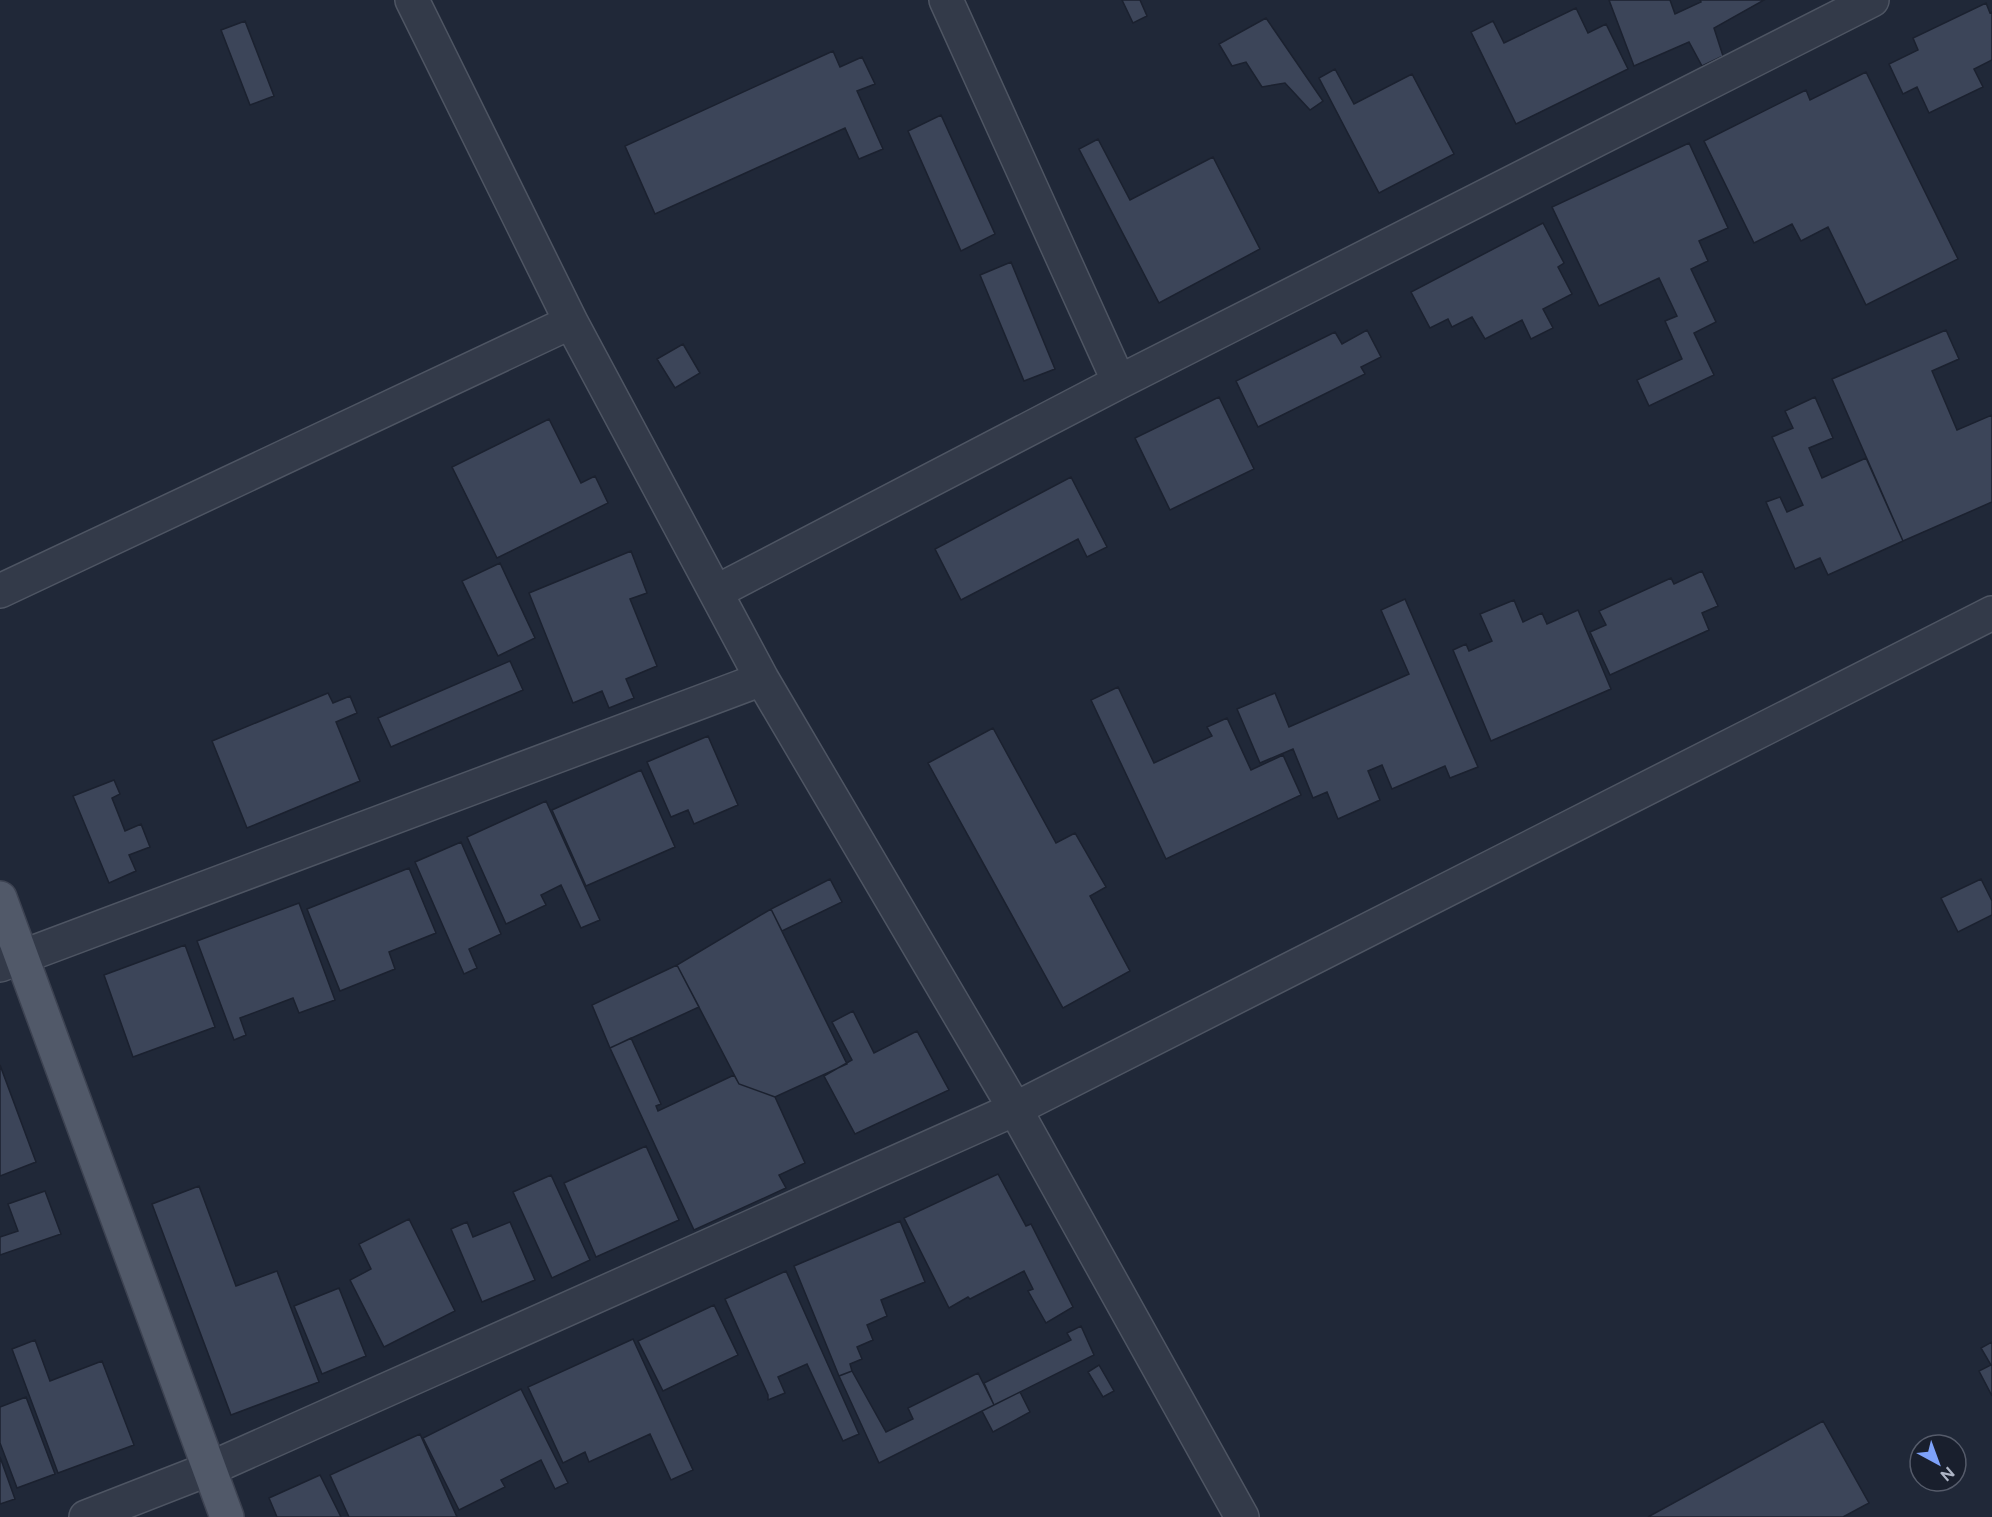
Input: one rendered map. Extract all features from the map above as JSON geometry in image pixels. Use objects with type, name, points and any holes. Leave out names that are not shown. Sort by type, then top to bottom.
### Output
[{"type":"main road","points":[[0,898],[11,961],[227,1517]]},
{"type":"street","points":[[412,0],[571,322],[762,679],[1015,1109],[1242,1517]]},
{"type":"street","points":[[946,0],[1119,382]]},
{"type":"street","points":[[716,592],[1119,382],[1872,0]]},
{"type":"street","points":[[0,591],[571,322]]},
{"type":"street","points":[[86,1517],[209,1469],[1015,1109],[1992,613]]},
{"type":"street","points":[[11,961],[762,679]]},
{"type":"building","points":[[1122,0],[1140,0],[1147,16],[1133,23]]},
{"type":"building","points":[[1609,0],[1670,0],[1675,14],[1701,2],[1700,0],[1764,0],[1714,28],[1723,56],[1702,66],[1689,42],[1634,66]]},
{"type":"building","points":[[1986,3],[1990,13],[1992,12],[1992,60],[1974,69],[1983,87],[1929,113],[1917,87],[1903,94],[1889,64],[1918,50],[1913,38]]},
{"type":"building","points":[[1576,8],[1588,33],[1606,24],[1628,69],[1516,124],[1471,32],[1493,21],[1504,43]]},
{"type":"building","points":[[1266,18],[1323,101],[1310,110],[1285,83],[1262,87],[1246,62],[1232,66],[1219,44]]},
{"type":"building","points":[[245,21],[274,96],[250,105],[221,30]]},
{"type":"building","points":[[833,51],[840,67],[862,57],[875,84],[857,91],[883,149],[859,159],[845,128],[655,214],[625,146]]},
{"type":"building","points":[[1335,69],[1354,104],[1412,74],[1454,154],[1379,193],[1319,78]]},
{"type":"building","points":[[1866,72],[1958,259],[1866,305],[1828,227],[1801,241],[1792,224],[1754,243],[1704,141],[1806,90],[1810,100]]},
{"type":"building","points":[[941,115],[995,234],[961,251],[908,131]]},
{"type":"building","points":[[1098,139],[1130,200],[1213,157],[1260,249],[1159,303],[1079,149]]},
{"type":"building","points":[[1689,143],[1728,228],[1699,241],[1708,261],[1691,269],[1716,322],[1694,333],[1714,375],[1649,406],[1637,380],[1682,359],[1665,321],[1677,316],[1659,278],[1599,306],[1552,207]]},
{"type":"building","points":[[1543,223],[1564,263],[1558,267],[1572,294],[1543,309],[1553,328],[1531,339],[1522,320],[1485,339],[1472,317],[1452,327],[1448,319],[1430,328],[1411,292]]},
{"type":"building","points":[[1011,262],[1055,369],[1024,381],[980,275]]},
{"type":"building","points":[[1367,330],[1381,357],[1361,367],[1365,374],[1258,427],[1236,381],[1335,332],[1342,344]]},
{"type":"building","points":[[1946,330],[1959,359],[1932,371],[1957,430],[1992,415],[1992,502],[1903,541],[1832,379]]},
{"type":"building","points":[[683,344],[700,373],[675,388],[657,359]]},
{"type":"building","points":[[1219,397],[1254,469],[1170,510],[1135,438]]},
{"type":"building","points":[[1815,397],[1833,438],[1809,448],[1822,478],[1866,458],[1903,541],[1828,575],[1820,558],[1795,569],[1766,502],[1780,497],[1787,512],[1803,505],[1772,437],[1793,428],[1785,411]]},
{"type":"building","points":[[549,419],[581,483],[595,476],[608,503],[497,558],[452,467]]},
{"type":"building","points":[[1071,477],[1107,547],[1087,557],[1078,539],[961,600],[935,549]]},
{"type":"building","points":[[631,551],[647,593],[630,599],[657,666],[626,679],[634,698],[609,708],[602,691],[573,703],[529,593]]},
{"type":"building","points":[[500,563],[535,638],[498,656],[462,581]]},
{"type":"building","points":[[1702,571],[1718,606],[1702,613],[1709,630],[1610,675],[1590,632],[1606,625],[1599,611],[1671,578],[1674,584]]},
{"type":"building","points":[[1405,599],[1478,767],[1450,778],[1445,766],[1392,789],[1382,765],[1368,771],[1380,800],[1338,819],[1327,792],[1313,798],[1293,749],[1260,763],[1237,709],[1275,693],[1289,727],[1409,674],[1381,610]]},
{"type":"building","points":[[1514,600],[1523,622],[1542,613],[1547,624],[1578,610],[1611,689],[1491,741],[1453,650],[1466,644],[1469,651],[1492,641],[1480,614]]},
{"type":"building","points":[[510,661],[523,690],[391,747],[378,718]]},
{"type":"building","points":[[1118,687],[1154,763],[1212,736],[1207,727],[1227,718],[1251,770],[1283,755],[1301,795],[1166,859],[1091,700]]},
{"type":"building","points":[[328,693],[333,703],[350,696],[357,713],[336,722],[360,781],[247,828],[212,741]]},
{"type":"building","points":[[993,728],[1056,843],[1075,833],[1106,887],[1090,896],[1130,971],[1063,1008],[928,763]]},
{"type":"building","points":[[708,736],[738,805],[694,824],[688,810],[671,817],[647,762]]},
{"type":"building","points":[[641,770],[675,847],[586,886],[552,810]]},
{"type":"building","points":[[114,780],[120,794],[112,798],[125,831],[141,824],[150,847],[129,855],[136,871],[109,883],[73,796]]},
{"type":"building","points":[[546,801],[600,920],[581,928],[561,885],[541,895],[546,905],[506,924],[467,837]]},
{"type":"building","points":[[461,842],[501,934],[469,949],[477,968],[464,974],[415,862]]},
{"type":"building","points":[[409,868],[436,933],[389,952],[395,969],[340,991],[307,909]]},
{"type":"building","points":[[830,879],[842,902],[782,931],[771,909]]},
{"type":"building","points":[[1981,879],[1992,901],[1992,915],[1958,932],[1941,898]]},
{"type":"building","points":[[299,903],[335,1000],[299,1013],[293,998],[240,1018],[246,1035],[234,1040],[197,941]]},
{"type":"building","points":[[771,909],[847,1064],[775,1097],[739,1084],[677,965]]},
{"type":"building","points":[[185,945],[215,1027],[133,1057],[104,975]]},
{"type":"building","points":[[677,965],[699,1007],[610,1048],[592,1005]]},
{"type":"building","points":[[853,1011],[874,1053],[917,1031],[949,1090],[855,1134],[824,1076],[852,1060],[832,1022]]},
{"type":"building","points":[[631,1038],[661,1104],[656,1106],[658,1111],[734,1075],[739,1084],[775,1097],[805,1163],[779,1175],[786,1188],[694,1230],[610,1048]]},
{"type":"building","points":[[0,1065],[36,1162],[0,1176]]},
{"type":"building","points":[[646,1146],[679,1220],[596,1257],[564,1183]]},
{"type":"building","points":[[998,1174],[1026,1226],[1031,1224],[1073,1307],[1046,1323],[1028,1291],[1033,1289],[1024,1271],[949,1308],[904,1218]]},
{"type":"building","points":[[551,1175],[590,1260],[552,1278],[513,1192]]},
{"type":"building","points":[[199,1186],[236,1286],[277,1271],[319,1382],[231,1415],[152,1204]]},
{"type":"building","points":[[45,1191],[61,1234],[0,1255],[0,1237],[18,1231],[8,1204]]},
{"type":"building","points":[[409,1219],[455,1311],[384,1347],[350,1280],[371,1269],[359,1244]]},
{"type":"building","points":[[900,1221],[925,1282],[881,1300],[887,1316],[867,1325],[873,1340],[857,1347],[862,1359],[850,1364],[852,1371],[839,1376],[794,1266]]},
{"type":"building","points":[[467,1222],[473,1237],[510,1222],[535,1280],[482,1302],[451,1229]]},
{"type":"building","points":[[786,1271],[859,1434],[843,1441],[807,1364],[778,1377],[785,1393],[768,1400],[768,1395],[725,1299]]},
{"type":"building","points":[[339,1288],[366,1356],[322,1374],[294,1306]]},
{"type":"building","points":[[714,1305],[738,1355],[663,1391],[638,1341]]},
{"type":"building","points":[[1081,1326],[1094,1355],[994,1405],[984,1383],[1071,1340],[1067,1333]]},
{"type":"building","points":[[633,1339],[693,1470],[671,1480],[650,1434],[589,1462],[585,1452],[563,1463],[528,1387]]},
{"type":"building","points":[[35,1340],[50,1381],[102,1361],[134,1445],[58,1473],[12,1349]]},
{"type":"building","points":[[1992,1342],[1992,1396],[1979,1371],[1991,1365],[1981,1348]]},
{"type":"building","points":[[1099,1365],[1114,1391],[1103,1397],[1088,1372]]},
{"type":"building","points":[[852,1371],[886,1432],[913,1419],[908,1408],[978,1373],[994,1405],[879,1463],[839,1376]]},
{"type":"building","points":[[521,1389],[568,1483],[555,1489],[541,1460],[501,1480],[505,1487],[459,1510],[423,1438]]},
{"type":"building","points":[[1020,1392],[1030,1412],[993,1432],[982,1411]]},
{"type":"building","points":[[26,1397],[55,1474],[17,1488],[0,1443],[0,1407]]},
{"type":"building","points":[[1823,1421],[1869,1503],[1843,1517],[1648,1517]]},
{"type":"building","points":[[420,1434],[457,1517],[349,1517],[330,1475]]},
{"type":"building","points":[[0,1457],[15,1499],[0,1504]]},
{"type":"building","points":[[320,1475],[341,1517],[277,1517],[269,1498]]}]
